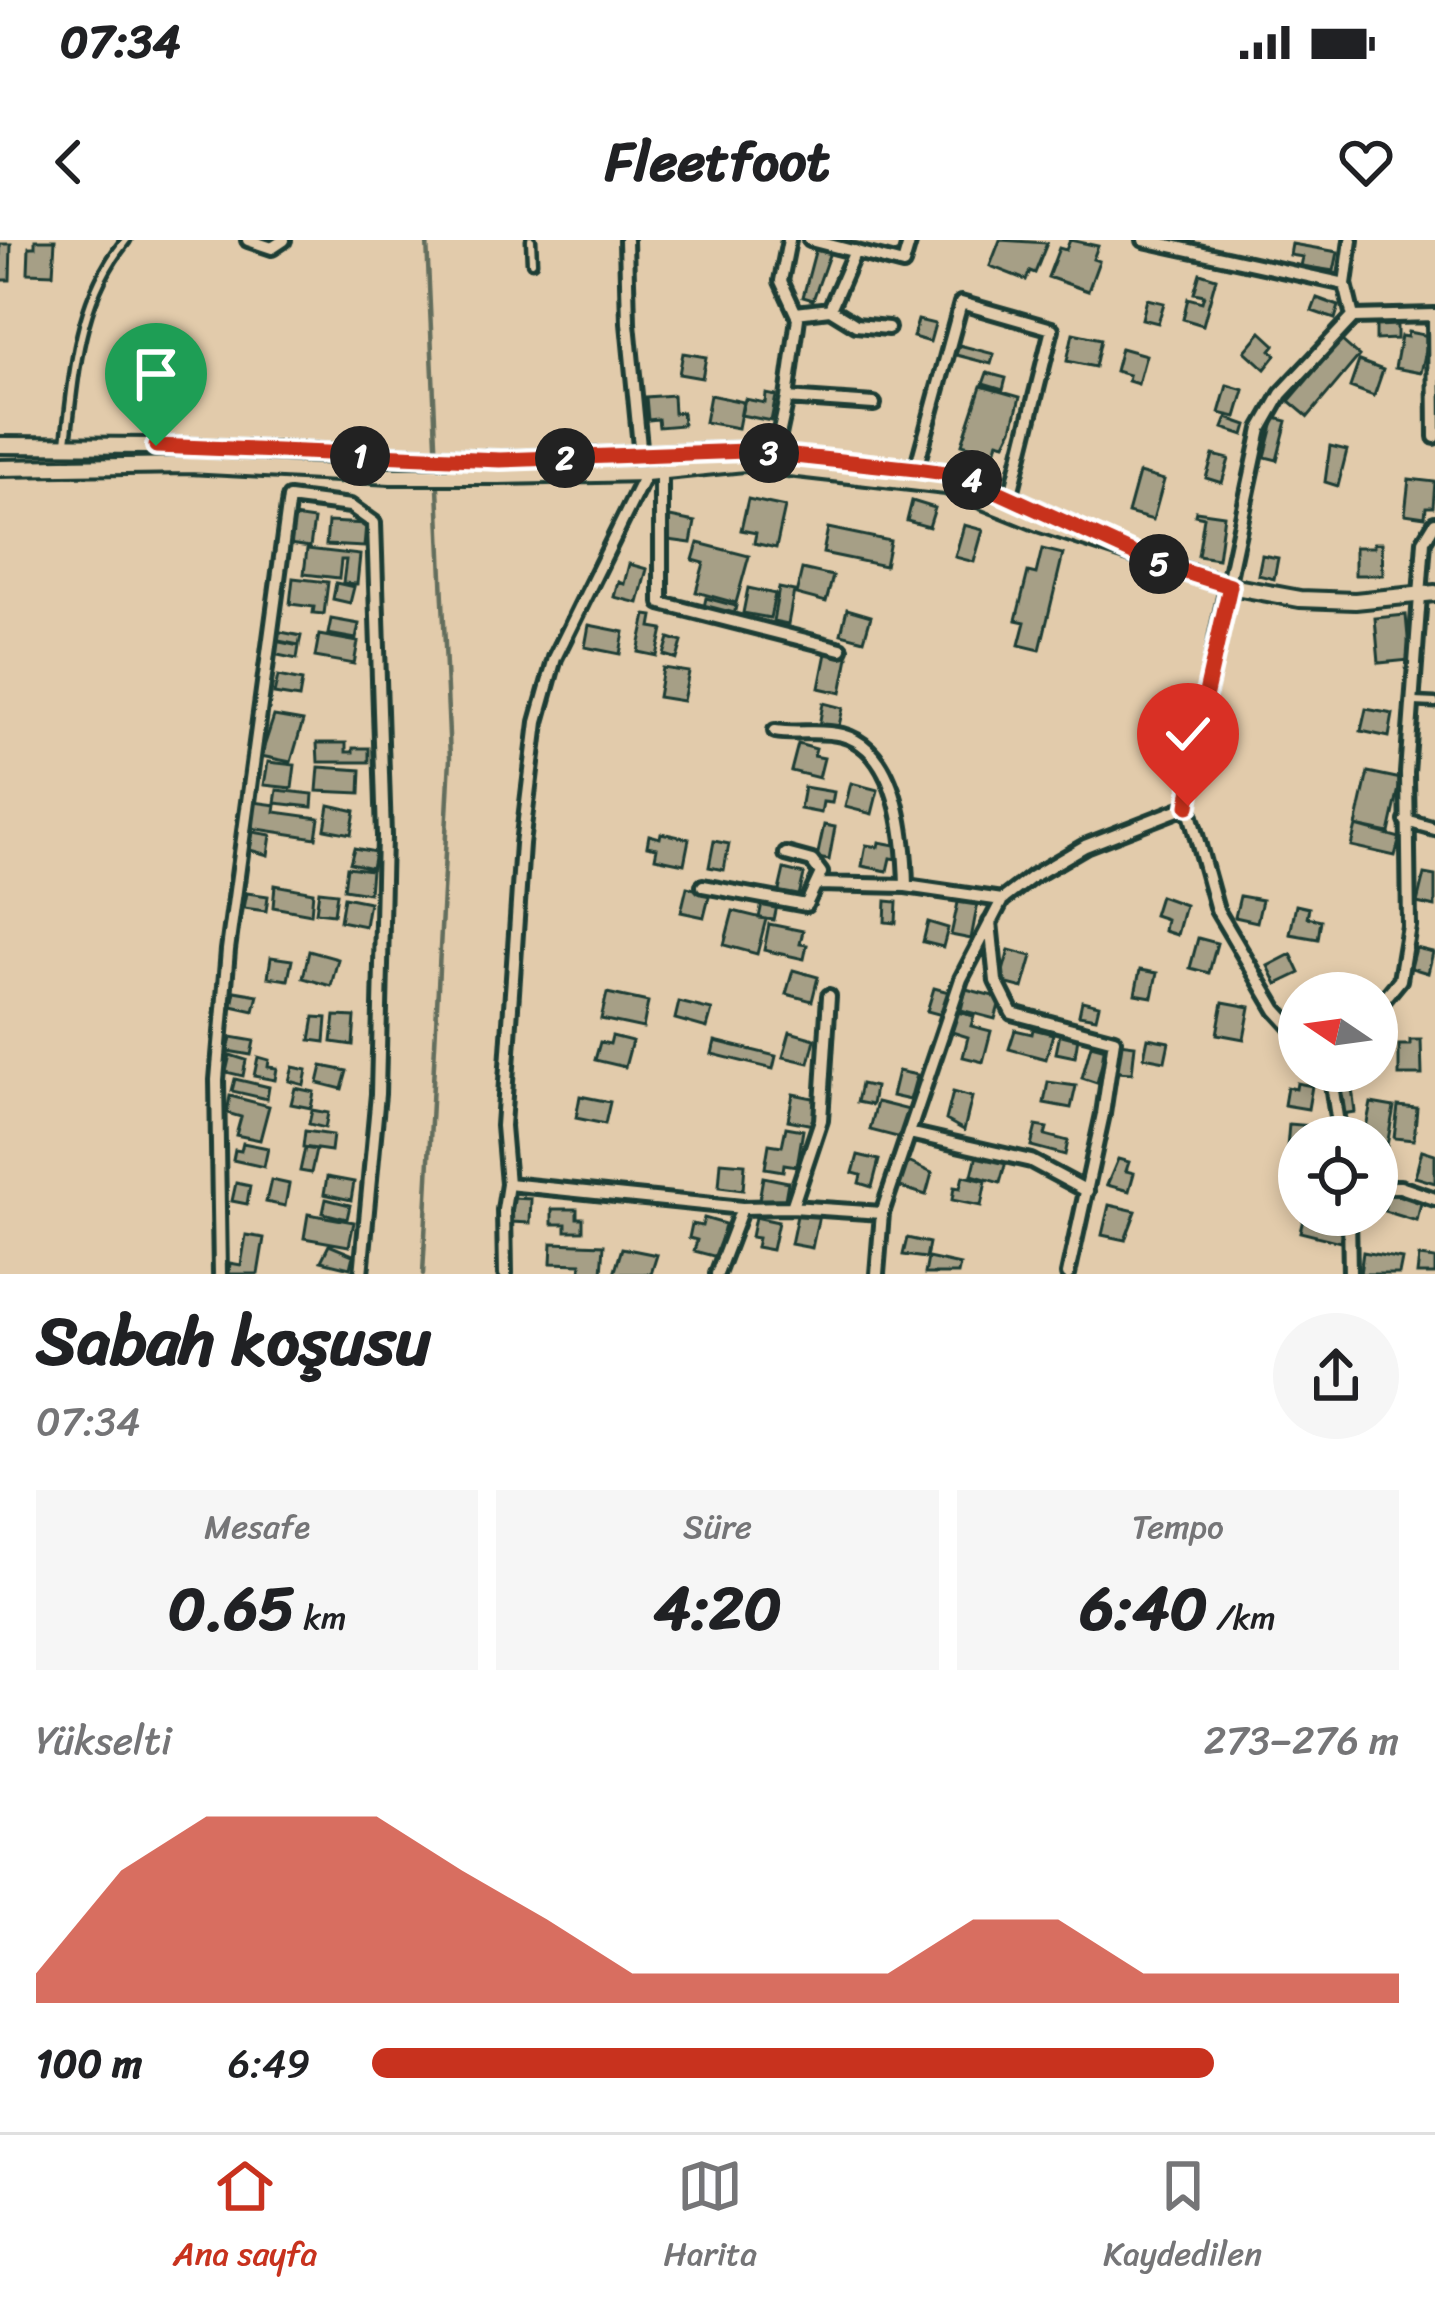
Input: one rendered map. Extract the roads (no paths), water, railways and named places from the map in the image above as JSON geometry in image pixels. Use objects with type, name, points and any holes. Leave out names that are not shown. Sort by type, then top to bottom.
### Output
[{"type":"street","points":[[248,240],[272,248],[284,240]]},
{"type":"street","points":[[626,240],[628,323],[641,457]]},
{"type":"street","points":[[775,454],[787,398],[796,313],[782,281],[789,240]]},
{"type":"street","points":[[810,240],[903,264],[910,240]]},
{"type":"street","points":[[1144,240],[1345,284]]},
{"type":"street","points":[[1351,240],[1345,284],[1353,317]]},
{"type":"street","points":[[830,309],[855,251]]},
{"type":"street","points":[[916,469],[961,303],[1052,329],[1010,498]]},
{"type":"street","points":[[796,313],[830,309],[856,325],[889,328]]},
{"type":"street","points":[[1278,1012],[1216,910],[1188,806],[1213,656],[1261,430],[1282,394],[1353,317],[1434,315],[1435,437]]},
{"type":"street","points":[[787,398],[874,404]]},
{"type":"street","points":[[0,445],[156,446],[499,468],[654,472],[744,463],[946,486],[1230,586],[1300,599],[1355,601],[1429,594]]},
{"type":"street","points":[[0,468],[189,466],[391,476],[746,451],[961,475],[1148,560]]},
{"type":"street","points":[[654,472],[661,603],[841,649]]},
{"type":"street","points":[[505,1274],[503,1210],[508,1184],[503,1126],[522,844],[537,722],[555,658],[654,472]]},
{"type":"street","points":[[220,1274],[217,1080],[228,950],[289,498],[350,506],[374,523],[384,836],[379,1094],[361,1274]]},
{"type":"street","points":[[1398,982],[1409,926],[1406,821],[1413,701],[1429,594],[1424,541],[1435,523]]},
{"type":"street","points":[[775,731],[823,731],[848,736],[865,747],[896,799],[905,836],[906,886]]},
{"type":"street","points":[[877,1274],[882,1213],[909,1132],[961,979],[1002,901],[1085,845],[1188,806]]},
{"type":"street","points":[[1406,821],[1435,829]]},
{"type":"street","points":[[703,886],[806,905],[820,873],[812,861],[785,854]]},
{"type":"street","points":[[818,884],[906,886],[1002,901]]},
{"type":"street","points":[[990,922],[996,981],[1012,1013],[1114,1040],[1068,1274]]},
{"type":"street","points":[[792,1207],[821,1120],[830,996]]},
{"type":"street","points":[[909,1132],[1031,1161],[1087,1191]]},
{"type":"street","points":[[508,1184],[742,1208],[882,1213]]},
{"type":"street","points":[[1398,1187],[1435,1198]]},
{"type":"street","points":[[717,1274],[742,1208]]},
{"type":"street","points":[[1349,1236],[1350,1274]]},
{"type":"lane","points":[[65,445],[84,319],[101,275],[127,240]]},
{"type":"lane","points":[[531,240],[532,262]]},
{"type":"lane","points":[[1413,701],[1435,704]]},
{"type":"waterway","points":[[423,1274],[450,758],[427,240]]}]
